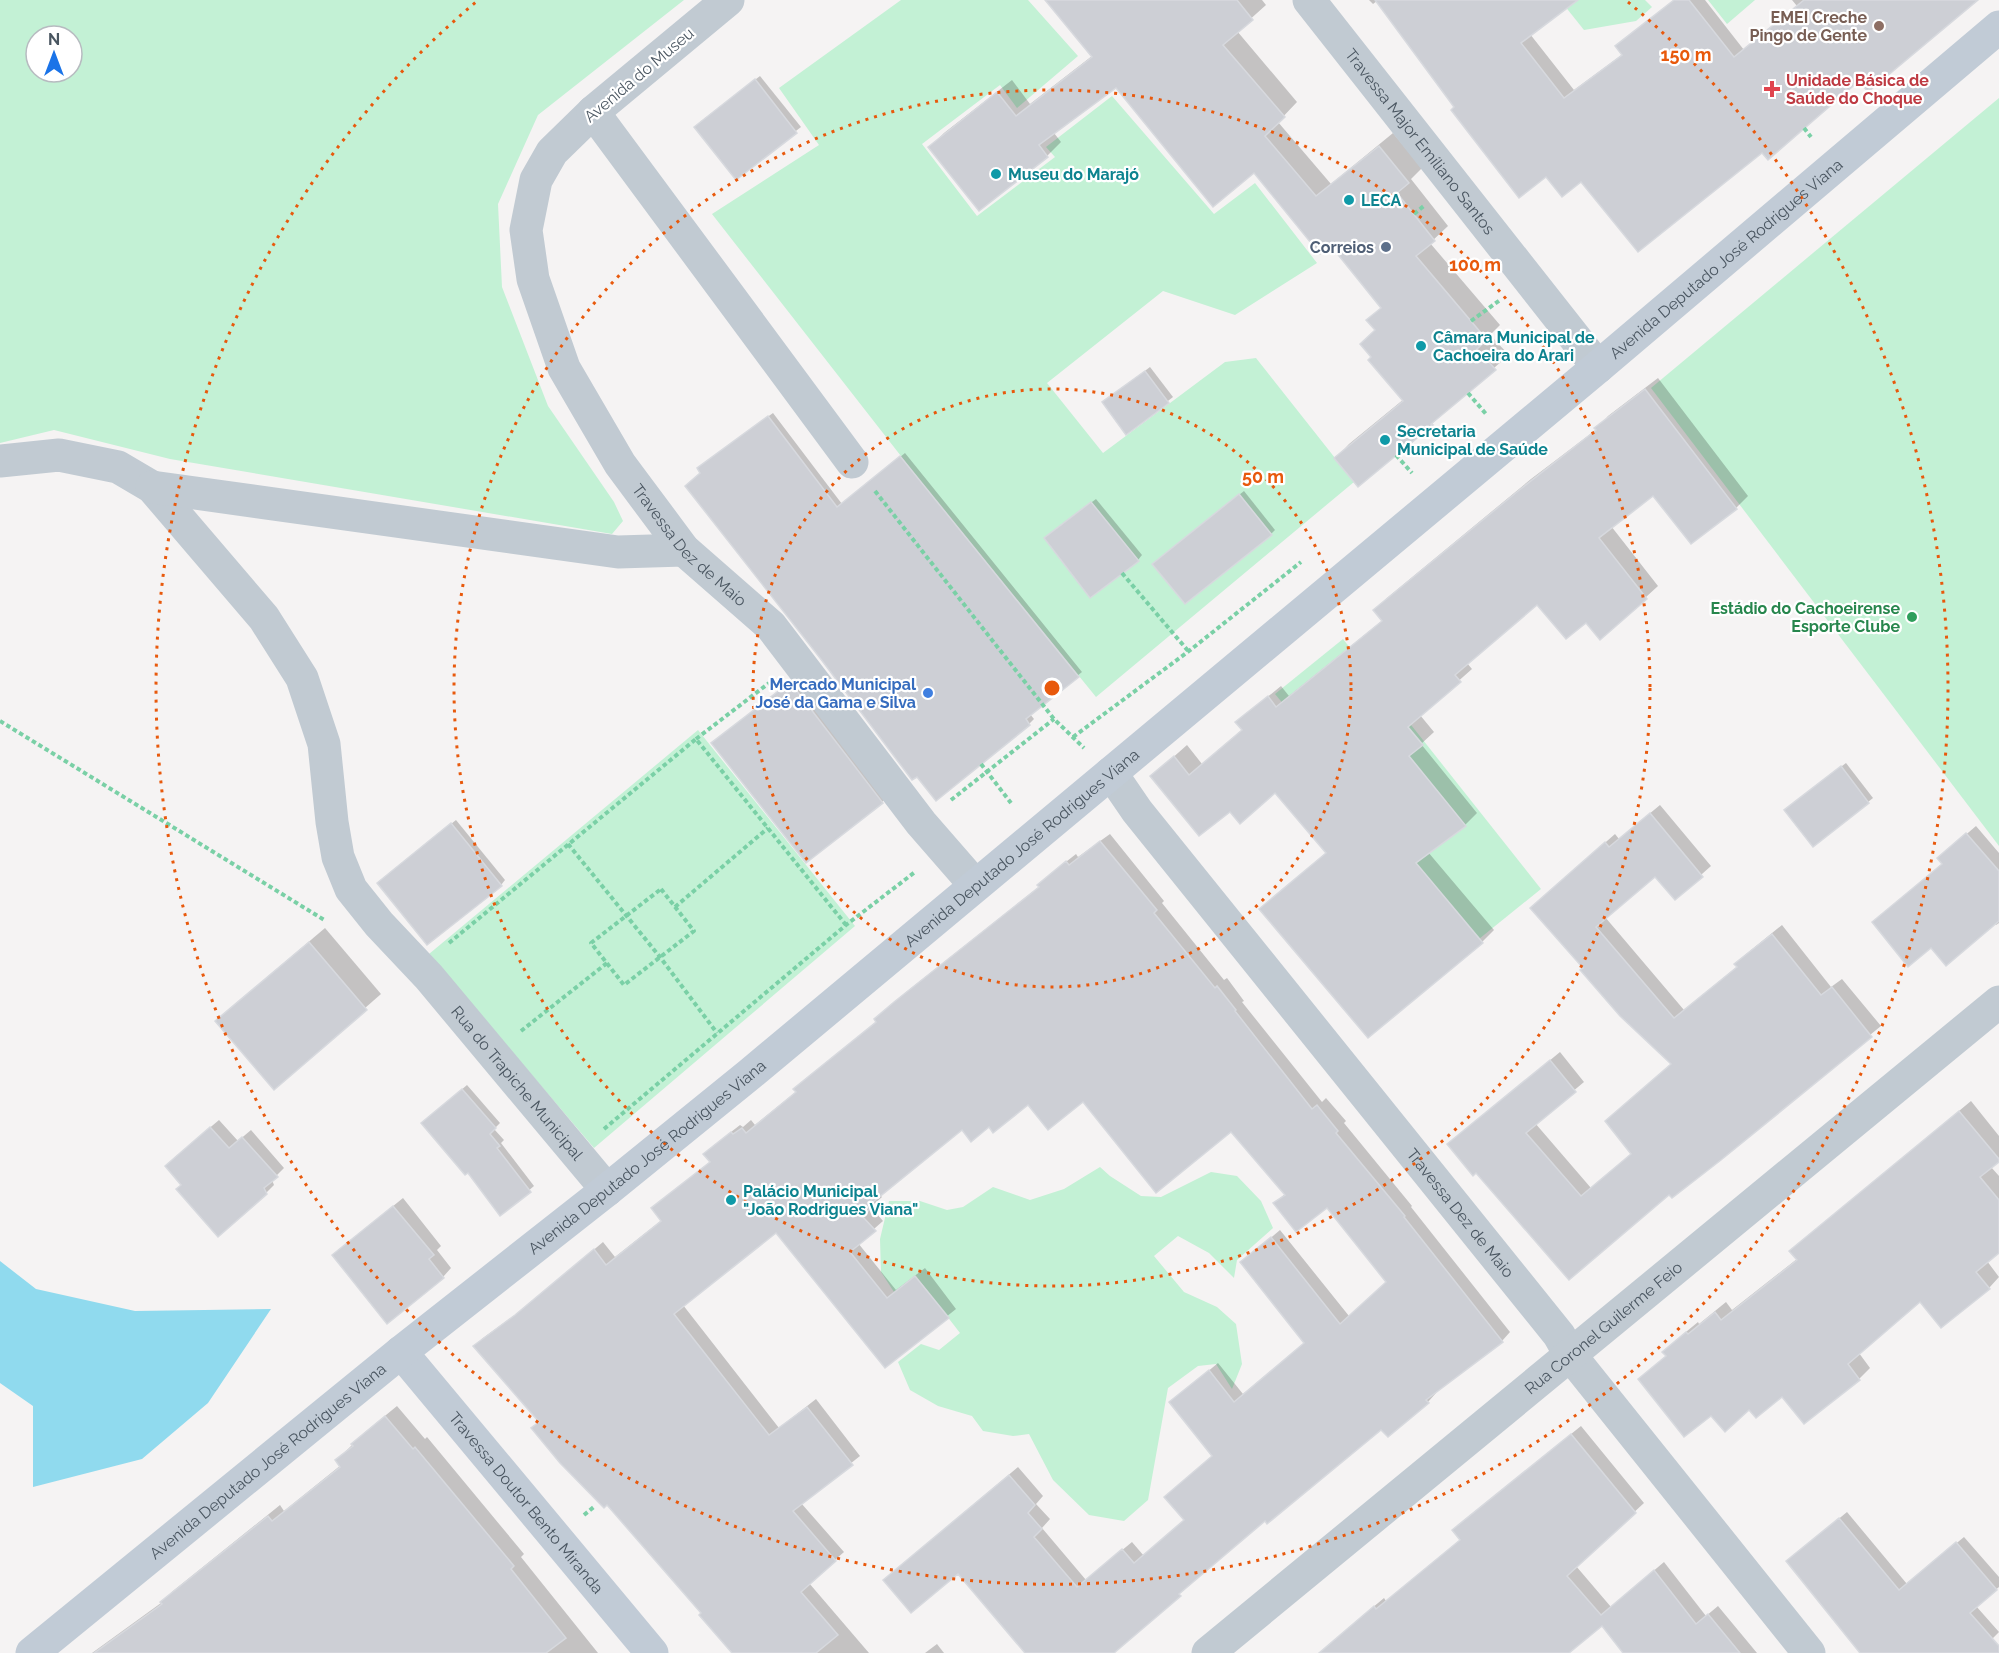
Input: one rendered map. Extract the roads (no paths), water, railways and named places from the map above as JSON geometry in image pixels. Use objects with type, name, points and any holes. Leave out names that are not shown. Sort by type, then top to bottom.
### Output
[{"type":"street","name":"Avenida do Museu","points":[[552,152],[593,112],[728,0]]},
{"type":"street","name":"Travessa Major Emíliano Santos","points":[[1309,0],[1598,367]]},
{"type":"street","name":"Avenida Deputado José Rodrigues Viana","points":[[32,1653],[401,1352],[750,1074],[1598,367],[1999,27]]},
{"type":"street","points":[[593,112],[852,462]]},
{"type":"street","name":"Travessa Dez de Maio","points":[[552,152],[536,180],[526,230],[533,279],[564,368],[620,464],[684,550],[771,626],[921,823],[975,885]]},
{"type":"street","points":[[0,461],[60,455],[118,467],[152,487],[618,552],[684,550]]},
{"type":"street","name":"Rua do Trapiche Municipal","points":[[152,487],[264,618],[302,678],[324,744],[338,857],[351,889],[379,924],[429,977],[607,1190]]},
{"type":"street","name":"Travessa Dez de Maio","points":[[1111,773],[1137,811],[1558,1335],[1571,1356],[1809,1653]]},
{"type":"street","name":"Rua Coronel Guilerme Feio","points":[[1208,1653],[1999,1002]]},
{"type":"street","name":"Travessa Doutor Bento Miranda","points":[[401,1352],[652,1653]]},
{"type":"water","points":[[0,1261],[36,1289],[135,1311],[271,1309],[208,1403],[142,1459],[33,1487],[33,1406],[0,1383]]},
{"type":"place","name":"EMEI Creche Pingo de Gente","points":[[1879,26]]},
{"type":"place","name":"Unidade Básica de Saúde do Choque","points":[[1772,89]]},
{"type":"place","name":"Museu do Marajó","points":[[996,174]]},
{"type":"place","name":"LECA","points":[[1349,200]]},
{"type":"place","name":"Correios","points":[[1386,247]]},
{"type":"place","name":"Câmara Municipal de Cachoeira do Arari","points":[[1421,346]]},
{"type":"place","name":"Secretaria Municipal de Saúde","points":[[1385,440]]},
{"type":"place","name":"Estádio do Cachoeirense Esporte Clube","points":[[1912,617]]},
{"type":"place","name":"Mercado Municipal José da Gama e Silva","points":[[928,693]]},
{"type":"place","name":"Palácio Municipal \"João Rodrigues Viana\"","points":[[731,1200]]}]
